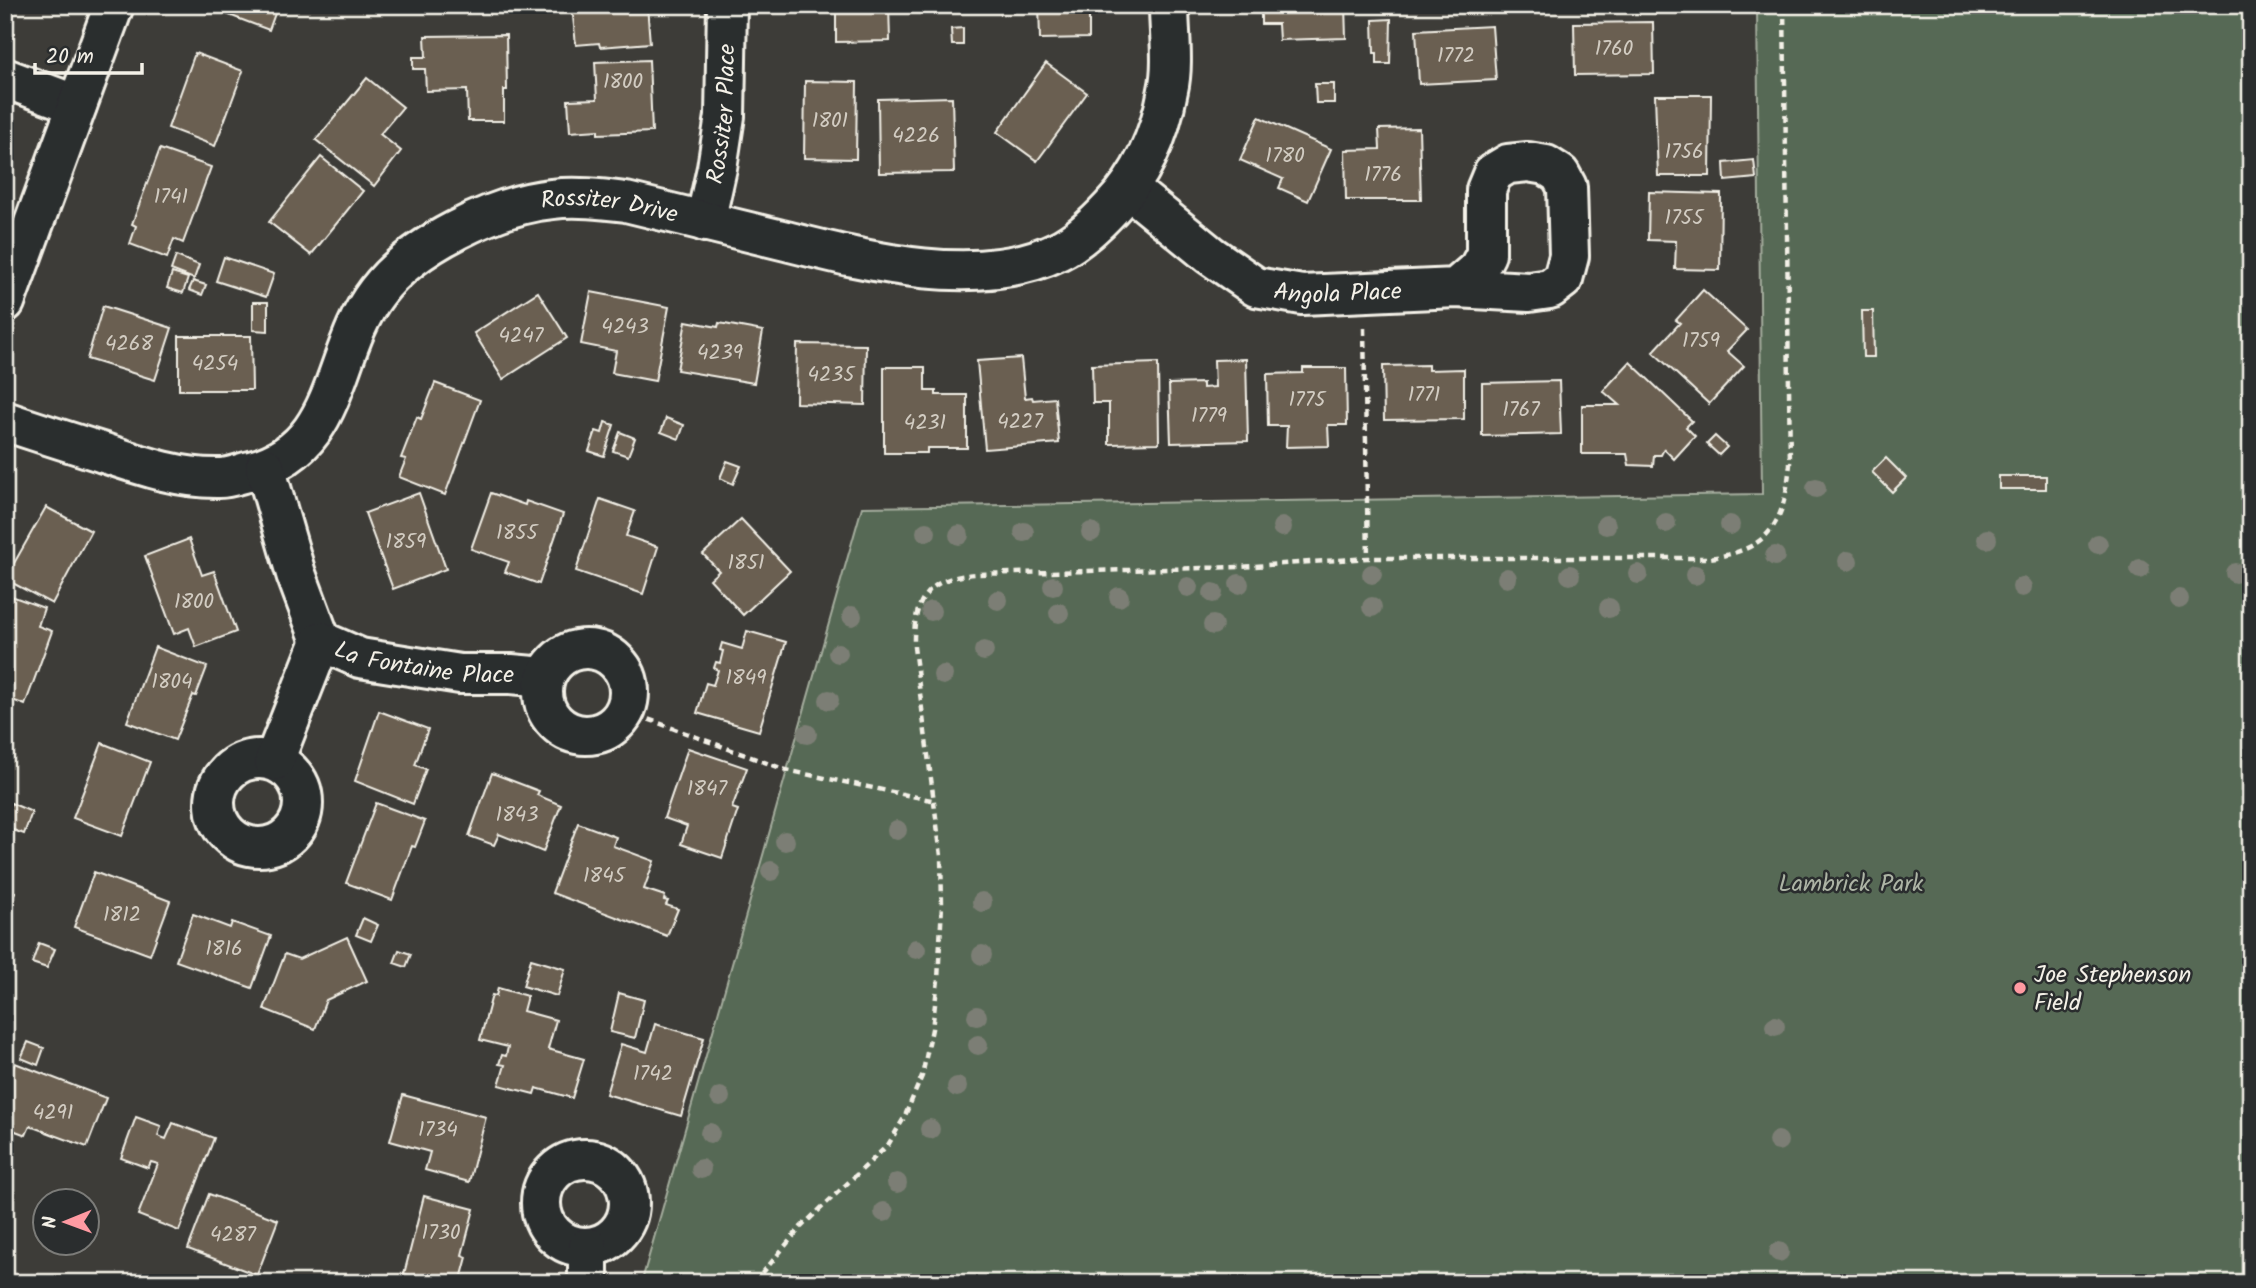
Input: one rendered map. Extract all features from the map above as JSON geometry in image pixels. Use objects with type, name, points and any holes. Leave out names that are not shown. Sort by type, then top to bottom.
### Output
[{"type":"street","points":[[5,302],[114,5]]},
{"type":"street","name":"Rossiter Place","points":[[705,222],[725,116],[727,5]]},
{"type":"street","name":"Rossiter Drive","points":[[5,421],[139,465],[186,476],[223,478],[265,467],[286,457],[308,438],[326,408],[361,317],[377,291],[426,248],[479,219],[516,205],[553,198],[626,202],[865,261],[960,270],[1025,263],[1058,251],[1102,218],[1129,189],[1155,143],[1169,88],[1169,5]]},
{"type":"street","points":[[5,78],[77,106]]},
{"type":"street","name":"Angola Place","points":[[1129,189],[1210,255],[1256,287],[1302,295],[1456,288]]},
{"type":"street","name":"La Fontaine Place","points":[[265,467],[296,574],[321,641],[360,658],[460,674],[545,677]]},
{"type":"street","points":[[274,761],[321,641]]},
{"type":"street","name":"La Fontaine Place","points":[[575,650],[602,651],[614,659],[629,683],[626,710],[606,731],[592,736],[563,729],[552,719],[542,692],[551,665],[575,650]]},
{"type":"path","points":[[754,1283],[801,1227],[888,1145],[904,1118],[922,1076],[932,1029],[942,905],[942,856],[914,647],[914,625],[919,604],[934,586],[954,575],[976,573],[1240,567],[1368,558],[1710,558],[1734,555],[1768,534],[1779,517],[1787,496],[1790,464],[1784,5]]},
{"type":"path","points":[[1364,292],[1368,558]]},
{"type":"path","points":[[626,710],[786,770],[936,801]]},
{"type":"green space","name":"Lambrick Park","points":[[1757,5],[2251,5],[2251,1283],[654,1283],[643,1277],[862,507],[1762,494]]},
{"type":"building","points":[[215,5],[278,5],[269,30],[213,9]]},
{"type":"building","points":[[647,5],[650,43],[600,47],[599,43],[576,45],[572,7]]},
{"type":"building","points":[[836,5],[889,5],[890,41],[836,42]]},
{"type":"building","points":[[1039,5],[1089,5],[1089,38],[1040,39]]},
{"type":"building","points":[[1261,5],[1345,5],[1346,38],[1279,40],[1278,24],[1261,24]]},
{"type":"building","points":[[1391,19],[1390,64],[1377,64],[1373,20]]},
{"type":"building","points":[[1653,22],[1654,74],[1575,75],[1574,23]]},
{"type":"building","points":[[1492,26],[1496,80],[1419,84],[1416,30]]},
{"type":"building","points":[[963,28],[963,45],[952,45],[951,29]]},
{"type":"building","points":[[506,35],[507,90],[504,90],[504,121],[468,121],[467,90],[426,91],[425,69],[413,69],[413,57],[426,57],[425,36]]},
{"type":"building","points":[[195,53],[243,71],[215,146],[168,128]]},
{"type":"building","points":[[649,60],[652,132],[570,132],[568,100],[597,99],[595,62]]},
{"type":"building","points":[[1046,63],[1087,93],[1037,161],[997,132]]},
{"type":"building","points":[[367,78],[403,107],[380,134],[401,151],[374,186],[316,140]]},
{"type":"building","points":[[805,81],[857,82],[856,159],[804,158]]},
{"type":"building","points":[[1315,84],[1334,84],[1334,103],[1316,103]]},
{"type":"building","points":[[1655,95],[1711,95],[1710,176],[1658,176]]},
{"type":"building","points":[[952,97],[954,172],[879,173],[878,99]]},
{"type":"building","points":[[1259,117],[1331,149],[1308,201],[1279,188],[1283,179],[1240,160]]},
{"type":"building","points":[[1419,128],[1421,200],[1346,200],[1345,150],[1380,149],[1379,129]]},
{"type":"building","points":[[160,149],[211,167],[183,243],[174,239],[167,258],[130,244],[136,226],[132,224]]},
{"type":"building","points":[[321,157],[363,191],[311,255],[269,222]]},
{"type":"building","points":[[1754,160],[1756,178],[1725,181],[1724,163]]},
{"type":"building","points":[[1649,192],[1721,194],[1720,270],[1675,269],[1676,241],[1648,240]]},
{"type":"building","points":[[176,256],[199,265],[194,279],[171,270]]},
{"type":"building","points":[[224,257],[274,274],[266,297],[216,281]]},
{"type":"building","points":[[172,273],[188,278],[183,293],[167,288]]},
{"type":"building","points":[[193,281],[206,285],[202,295],[189,290]]},
{"type":"building","points":[[1703,290],[1747,330],[1727,351],[1744,366],[1709,404],[1653,352],[1680,323],[1676,320]]},
{"type":"building","points":[[538,292],[567,338],[503,379],[474,333]]},
{"type":"building","points":[[591,292],[669,307],[655,381],[612,373],[616,351],[581,344]]},
{"type":"building","points":[[253,302],[268,302],[268,331],[253,330]]},
{"type":"building","points":[[103,306],[172,328],[155,380],[87,359]]},
{"type":"building","points":[[1862,311],[1873,311],[1874,357],[1863,357]]},
{"type":"building","points":[[686,321],[718,327],[719,323],[763,331],[754,383],[677,370]]},
{"type":"building","points":[[179,336],[251,336],[252,390],[179,390]]},
{"type":"building","points":[[797,344],[866,345],[865,405],[796,403]]},
{"type":"building","points":[[1021,358],[1025,398],[1055,398],[1059,443],[985,449],[977,361]]},
{"type":"building","points":[[1246,359],[1248,441],[1171,443],[1169,384],[1203,383],[1203,388],[1215,387],[1214,360]]},
{"type":"building","points":[[1630,362],[1692,421],[1686,427],[1695,436],[1674,459],[1664,449],[1661,455],[1654,455],[1653,466],[1629,465],[1627,454],[1582,454],[1582,405],[1619,405],[1603,391]]},
{"type":"building","points":[[1158,363],[1159,443],[1109,444],[1109,403],[1093,403],[1092,365]]},
{"type":"building","points":[[1428,365],[1428,370],[1464,369],[1464,419],[1384,420],[1383,366]]},
{"type":"building","points":[[884,367],[925,367],[925,391],[936,391],[936,395],[967,395],[967,448],[927,448],[927,453],[884,453]]},
{"type":"building","points":[[1303,368],[1346,368],[1347,425],[1328,425],[1329,446],[1286,447],[1287,426],[1268,426],[1267,374],[1303,373]]},
{"type":"building","points":[[1559,381],[1561,434],[1482,436],[1482,383]]},
{"type":"building","points":[[435,383],[480,400],[445,495],[399,477],[406,459],[401,458],[417,417],[421,419]]},
{"type":"building","points":[[666,418],[684,425],[679,439],[661,432]]},
{"type":"building","points":[[605,422],[614,425],[604,456],[589,451],[596,431],[602,433]]},
{"type":"building","points":[[620,432],[635,438],[628,456],[613,451]]},
{"type":"building","points":[[1715,436],[1727,447],[1719,455],[1707,444]]},
{"type":"building","points":[[1886,458],[1906,478],[1892,492],[1872,472]]},
{"type":"building","points":[[727,461],[741,466],[733,484],[720,478]]},
{"type":"building","points":[[1999,476],[2046,476],[2046,489],[1999,489]]},
{"type":"building","points":[[419,493],[446,569],[393,589],[365,513]]},
{"type":"building","points":[[491,493],[525,505],[526,501],[563,514],[539,584],[505,572],[509,562],[471,549]]},
{"type":"building","points":[[600,499],[635,511],[626,536],[658,547],[643,594],[576,571]]},
{"type":"building","points":[[46,507],[91,531],[52,604],[5,579]]},
{"type":"building","points":[[741,519],[790,571],[743,615],[710,579],[719,571],[703,554]]},
{"type":"building","points":[[189,539],[202,575],[214,571],[236,632],[196,647],[189,628],[174,634],[145,556]]},
{"type":"building","points":[[6,594],[44,608],[38,626],[52,631],[25,705],[5,697]]},
{"type":"building","points":[[747,631],[786,642],[759,731],[697,713],[706,683],[713,685],[718,670],[714,668],[716,662],[720,663],[723,651],[720,650],[722,643],[742,649]]},
{"type":"building","points":[[155,647],[207,667],[175,740],[127,722]]},
{"type":"building","points":[[379,711],[428,729],[415,765],[426,769],[413,804],[355,781]]},
{"type":"building","points":[[102,743],[150,762],[122,836],[73,818]]},
{"type":"building","points":[[688,748],[747,768],[732,808],[738,810],[722,858],[681,844],[687,826],[664,818]]},
{"type":"building","points":[[492,773],[539,791],[537,795],[561,805],[543,852],[499,834],[494,845],[469,836]]},
{"type":"building","points":[[11,803],[32,812],[24,834],[5,827],[5,817]]},
{"type":"building","points":[[376,803],[425,821],[415,847],[412,846],[392,900],[346,883]]},
{"type":"building","points":[[578,823],[616,837],[613,846],[654,861],[644,889],[665,896],[664,900],[668,901],[666,905],[678,909],[667,936],[552,893]]},
{"type":"building","points":[[94,872],[170,901],[150,955],[74,927]]},
{"type":"building","points":[[5,889],[15,892],[10,905],[5,899]]},
{"type":"building","points":[[193,914],[230,928],[232,922],[271,936],[252,988],[176,961]]},
{"type":"building","points":[[363,918],[378,925],[371,941],[356,935]]},
{"type":"building","points":[[347,937],[367,981],[326,1000],[315,1029],[264,1009],[285,954],[299,959]]},
{"type":"building","points":[[39,943],[55,949],[47,968],[32,963]]},
{"type":"building","points":[[399,950],[411,954],[406,967],[394,963]]},
{"type":"building","points":[[531,959],[565,969],[557,996],[523,986]]},
{"type":"building","points":[[498,988],[527,996],[523,1011],[556,1020],[548,1049],[584,1059],[572,1098],[536,1088],[534,1094],[499,1085],[505,1065],[499,1064],[502,1055],[506,1056],[508,1047],[480,1040],[492,995],[496,996]]},
{"type":"building","points":[[619,993],[644,1000],[635,1038],[610,1032]]},
{"type":"building","points":[[655,1024],[704,1038],[681,1116],[606,1094],[621,1044],[647,1052]]},
{"type":"building","points":[[28,1042],[44,1048],[38,1065],[21,1058]]},
{"type":"building","points":[[15,1063],[106,1098],[87,1147],[30,1126],[26,1135],[5,1127],[5,1089]]},
{"type":"building","points":[[403,1095],[486,1117],[469,1182],[425,1170],[430,1152],[390,1141]]},
{"type":"building","points":[[136,1117],[161,1126],[158,1136],[166,1139],[173,1123],[214,1138],[179,1231],[138,1215],[158,1164],[151,1162],[148,1168],[121,1158]]},
{"type":"building","points":[[209,1194],[278,1220],[257,1275],[188,1249]]},
{"type":"building","points":[[424,1196],[474,1209],[462,1255],[467,1257],[460,1283],[438,1283],[404,1274]]},
{"type":"place","name":"Joe Stephenson Field","points":[[2020,988]]}]
